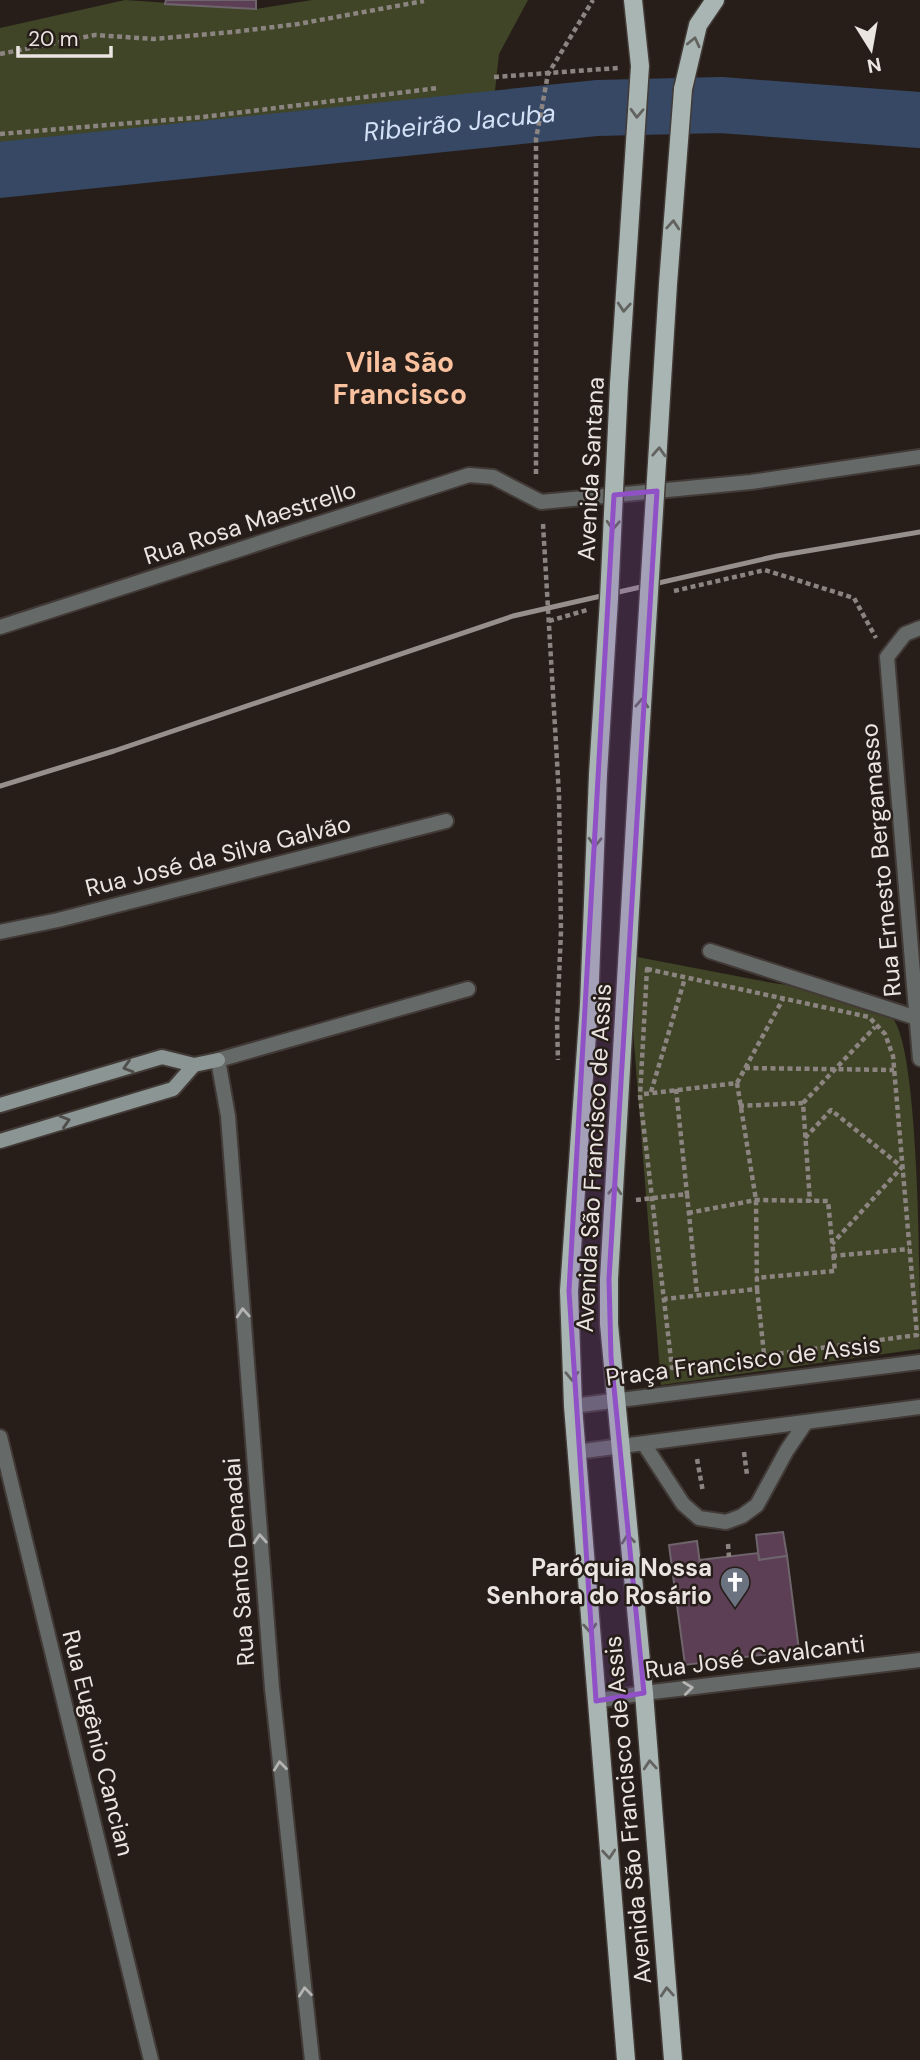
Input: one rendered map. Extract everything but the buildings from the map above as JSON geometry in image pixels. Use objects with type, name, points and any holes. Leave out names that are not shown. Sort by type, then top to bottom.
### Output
[{"type":"main road","name":"Avenida Santana","points":[[591,942],[598,774],[640,66],[633,0]]},
{"type":"main road","name":"Avenida São Francisco de Assis","points":[[673,2060],[644,1693],[615,1401],[609,1324],[609,1279],[668,285],[683,89],[698,25],[715,0]]},
{"type":"main road","name":"Avenida São Francisco de Assis","points":[[591,942],[569,1291],[576,1452],[625,2060]]},
{"type":"street","points":[[541,502],[751,482],[920,457]]},
{"type":"street","name":"Rua Rosa Maestrello","points":[[0,627],[469,475],[493,477],[541,502]]},
{"type":"street","points":[[887,657],[905,634],[920,628]]},
{"type":"street","name":"Rua Ernesto Bergamasso","points":[[887,657],[920,1059]]},
{"type":"street","name":"Rua José da Silva Galvão","points":[[0,932],[58,920],[446,821]]},
{"type":"street","points":[[710,951],[918,1018]]},
{"type":"street","points":[[0,1105],[162,1057],[194,1065],[218,1060],[468,989]]},
{"type":"street","name":"Rua Santo Denadai","points":[[218,1060],[228,1116],[272,1688],[312,2060]]},
{"type":"street","points":[[0,1141],[173,1089],[194,1065]]},
{"type":"street","name":"Praça Francisco de Assis","points":[[573,1406],[920,1362]]},
{"type":"street","points":[[576,1452],[920,1407]]},
{"type":"street","points":[[644,1444],[683,1504],[699,1518],[726,1522],[742,1516],[757,1505],[787,1450],[806,1422]]},
{"type":"street","name":"Rua Eugênio Cancian","points":[[0,1437],[151,2060]]},
{"type":"street","name":"Rua José Cavalcanti","points":[[596,1702],[644,1693],[920,1660]]},
{"type":"path","points":[[558,1065],[561,931],[559,795],[541,502],[536,479],[536,139],[548,74],[593,0]]},
{"type":"path","points":[[0,54],[95,35],[155,39],[233,32],[424,1]]},
{"type":"path","points":[[494,77],[640,66]]},
{"type":"path","points":[[0,134],[203,117],[438,88]]},
{"type":"path","points":[[663,593],[765,570],[854,598],[887,657]]},
{"type":"path","points":[[549,621],[590,609]]},
{"type":"path","points":[[647,969],[685,978],[869,1017],[885,1034],[893,1056],[917,1335],[672,1368],[640,1096],[647,969]]},
{"type":"path","points":[[651,1092],[685,978]]},
{"type":"path","points":[[764,1354],[756,1278],[755,1200],[737,1083],[783,999]]},
{"type":"path","points":[[739,1106],[803,1103],[877,1026]]},
{"type":"path","points":[[745,1068],[894,1070]]},
{"type":"path","points":[[640,1096],[651,1092],[737,1083]]},
{"type":"path","points":[[676,1089],[697,1294]]},
{"type":"path","points":[[803,1103],[810,1202]]},
{"type":"path","points":[[805,1138],[831,1111],[902,1167]]},
{"type":"path","points":[[832,1244],[902,1167]]},
{"type":"path","points":[[614,1201],[687,1195]]},
{"type":"path","points":[[688,1213],[755,1200],[828,1201],[835,1271],[756,1278]]},
{"type":"path","points":[[832,1256],[909,1250]]},
{"type":"path","points":[[664,1299],[757,1289]]},
{"type":"path","points":[[697,1462],[705,1502]]},
{"type":"highlighted area","points":[[657,491],[609,1279],[611,1357],[644,1693],[596,1701],[569,1291],[614,495]]},
{"type":"green space","points":[[125,0],[256,9],[312,0],[528,0],[499,54],[494,100],[0,156],[0,28]]},
{"type":"green space","points":[[627,955],[829,993],[867,1004],[893,1019],[902,1040],[913,1123],[919,1229],[920,1349],[661,1385]]},
{"type":"waterway","name":"Ribeirão Jacuba","points":[[0,170],[597,108],[721,105],[920,120]]},
{"type":"railway","points":[[0,786],[114,751],[513,616],[777,556],[920,532]]},
{"type":"place","name":"Paróquia Nossa Senhora do Rosário","points":[[735,1609]]},
{"type":"district","name":"Vila São Francisco","points":[[400,378]]}]
